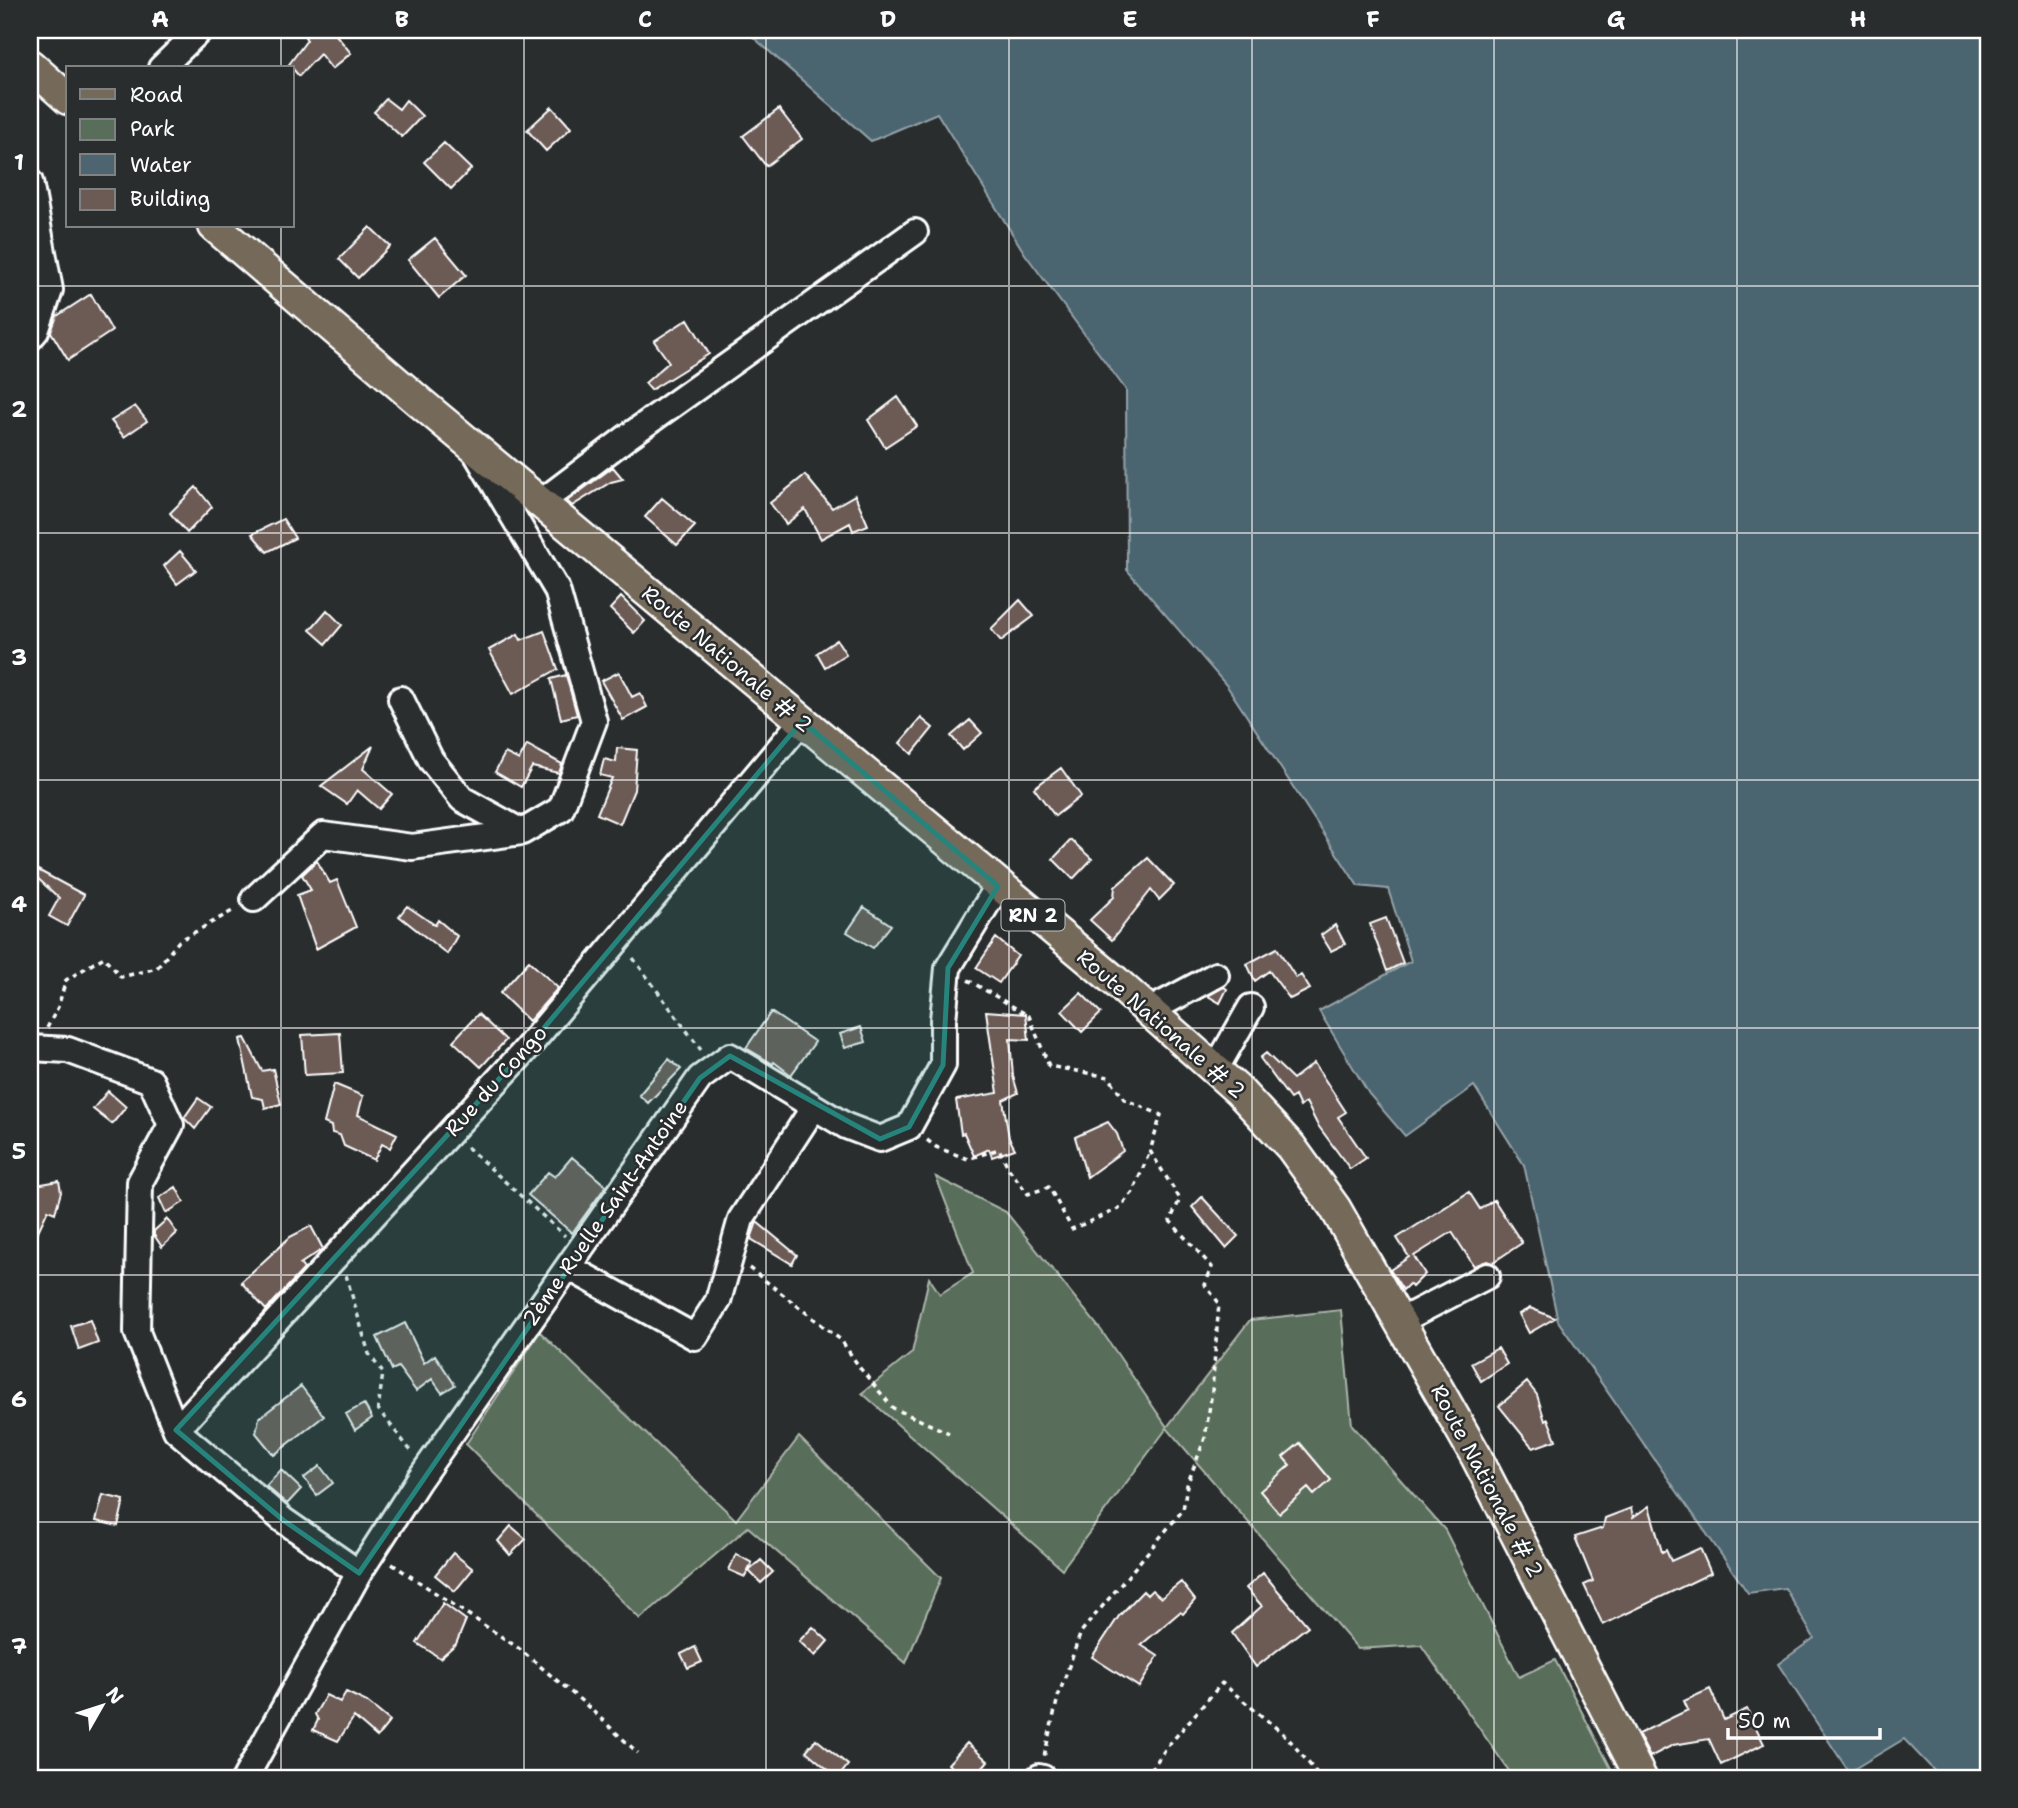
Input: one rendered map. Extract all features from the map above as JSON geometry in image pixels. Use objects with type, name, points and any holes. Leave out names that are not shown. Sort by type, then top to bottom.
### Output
[{"type":"main road","points":[[31,69],[66,97]]},
{"type":"main road","name":"Route Nationale # 2","points":[[216,228],[471,446],[1149,1011],[1240,1091],[1291,1147],[1335,1208],[1476,1455],[1641,1778]]},
{"type":"street","points":[[163,66],[200,30]]},
{"type":"street","points":[[30,182],[50,290],[36,331],[30,338]]},
{"type":"street","points":[[540,503],[626,438],[915,232]]},
{"type":"street","points":[[254,899],[323,835],[412,847],[522,832],[561,809],[594,720],[556,590],[471,446]]},
{"type":"street","points":[[401,699],[431,761],[462,799],[522,832]]},
{"type":"street","name":"Rue du Congo","points":[[176,1430],[522,1054],[802,721]]},
{"type":"street","points":[[714,1068],[730,1056],[846,1126],[880,1139],[909,1127],[943,1065],[947,968],[998,887]]},
{"type":"street","points":[[1149,1011],[1216,975]]},
{"type":"street","points":[[1215,1070],[1251,1007]]},
{"type":"street","points":[[33,1048],[68,1050],[151,1080],[171,1125],[140,1182],[137,1332],[176,1430],[283,1520],[359,1573]]},
{"type":"street","name":"2ème Ruelle Saint-Antoine","points":[[245,1778],[359,1573],[426,1469],[700,1078],[714,1068]]},
{"type":"street","points":[[574,1258],[695,1337],[718,1301],[741,1219],[814,1107]]},
{"type":"street","points":[[1400,1321],[1487,1276]]},
{"type":"path","points":[[33,1048],[58,1007],[66,980],[104,957],[121,977],[157,968],[179,941],[254,899]]},
{"type":"path","points":[[619,939],[714,1068]]},
{"type":"path","points":[[909,1127],[936,1147],[968,1159],[999,1149],[1009,1169],[1028,1194],[1049,1187],[1072,1229],[1118,1209],[1133,1192],[1161,1115],[1125,1099],[1109,1077],[1049,1066],[1029,1016],[947,968]]},
{"type":"path","points":[[450,1132],[574,1258]]},
{"type":"path","points":[[1041,1778],[1058,1697],[1081,1632],[1183,1510],[1187,1485],[1205,1438],[1212,1391],[1219,1303],[1205,1285],[1212,1267],[1170,1221],[1180,1199],[1150,1151]]},
{"type":"path","points":[[340,1253],[369,1354],[383,1373],[378,1409],[426,1469]]},
{"type":"path","points":[[731,1253],[841,1340],[893,1408],[949,1433]]},
{"type":"path","points":[[372,1551],[517,1647],[638,1753]]},
{"type":"path","points":[[1145,1778],[1167,1747],[1222,1683],[1287,1737],[1321,1778]]},
{"type":"highlighted area","points":[[802,721],[998,886],[948,968],[943,1065],[909,1127],[880,1139],[730,1056],[700,1078],[359,1573],[283,1520],[176,1430],[522,1054]]},
{"type":"green space","points":[[936,1177],[1006,1212],[1101,1330],[1167,1427],[1250,1320],[1341,1310],[1352,1425],[1445,1530],[1519,1677],[1555,1660],[1616,1778],[1514,1778],[1421,1645],[1358,1649],[1167,1428],[1062,1569],[862,1393],[912,1353],[929,1278],[940,1294],[973,1273]]},
{"type":"green space","points":[[540,1332],[736,1520],[799,1437],[941,1578],[906,1663],[748,1527],[640,1619],[466,1444]]},
{"type":"water","points":[[745,30],[1988,30],[1988,1778],[1941,1778],[1904,1739],[1849,1772],[1778,1664],[1814,1638],[1785,1588],[1748,1593],[1558,1321],[1524,1165],[1474,1086],[1405,1136],[1369,1094],[1319,1011],[1411,961],[1388,889],[1358,886],[1227,686],[1127,570],[1126,390],[1025,254],[937,113],[871,141]]},
{"type":"building","points":[[313,30],[332,30],[351,53],[332,69],[320,54],[299,76],[294,66],[288,66],[307,40],[305,37]]},
{"type":"building","points":[[386,99],[399,109],[406,100],[422,116],[402,137],[374,112]]},
{"type":"building","points":[[552,107],[571,128],[546,151],[527,130]]},
{"type":"building","points":[[779,109],[802,139],[766,166],[743,136]]},
{"type":"building","points":[[444,143],[471,169],[451,189],[424,162]]},
{"type":"building","points":[[370,227],[390,246],[358,278],[339,259]]},
{"type":"building","points":[[435,238],[466,275],[439,298],[408,260]]},
{"type":"building","points":[[91,294],[112,331],[68,360],[51,332],[57,316]]},
{"type":"building","points":[[688,319],[709,354],[651,390],[645,383],[669,362],[654,341]]},
{"type":"building","points":[[898,397],[917,426],[885,447],[868,420]]},
{"type":"building","points":[[135,406],[147,421],[124,437],[111,421]]},
{"type":"building","points":[[613,467],[623,479],[611,482],[572,506],[567,501]]},
{"type":"building","points":[[805,475],[832,508],[855,495],[868,525],[853,531],[850,523],[821,539],[805,509],[786,524],[770,503]]},
{"type":"building","points":[[196,487],[212,507],[187,533],[170,513]]},
{"type":"building","points":[[662,498],[695,526],[677,545],[645,517]]},
{"type":"building","points":[[283,519],[295,538],[267,552],[252,534]]},
{"type":"building","points":[[180,551],[196,570],[177,584],[164,566]]},
{"type":"building","points":[[621,597],[645,621],[634,633],[610,609]]},
{"type":"building","points":[[1020,600],[1034,616],[1001,641],[991,629]]},
{"type":"building","points":[[327,610],[342,625],[326,644],[310,630]]},
{"type":"building","points":[[544,631],[558,669],[513,694],[489,650],[518,634],[521,640]]},
{"type":"building","points":[[837,640],[846,654],[825,667],[817,653]]},
{"type":"building","points":[[619,672],[632,697],[640,693],[647,707],[623,720],[601,681]]},
{"type":"building","points":[[566,675],[577,715],[561,719],[551,679]]},
{"type":"building","points":[[921,718],[933,728],[912,754],[900,743]]},
{"type":"building","points":[[970,720],[982,733],[963,750],[951,736]]},
{"type":"building","points":[[527,745],[562,764],[559,773],[532,767],[521,787],[495,772],[505,753],[519,760]]},
{"type":"building","points":[[373,746],[363,769],[392,794],[379,809],[357,790],[347,804],[321,786]]},
{"type":"building","points":[[617,748],[637,750],[634,790],[620,824],[597,814],[612,778],[600,775],[604,759],[616,762]]},
{"type":"building","points":[[1061,768],[1081,796],[1055,816],[1034,788]]},
{"type":"building","points":[[1071,840],[1092,859],[1073,879],[1053,859]]},
{"type":"building","points":[[1148,858],[1174,885],[1159,900],[1151,890],[1112,940],[1090,920],[1114,897],[1115,887]]},
{"type":"building","points":[[317,861],[330,883],[337,880],[356,927],[316,949],[297,895],[311,890],[302,875]]},
{"type":"building","points":[[36,869],[84,895],[67,926],[49,916],[59,898],[33,874]]},
{"type":"building","points":[[407,906],[435,925],[438,920],[457,936],[447,954],[399,916]]},
{"type":"building","points":[[864,907],[891,925],[873,948],[847,932]]},
{"type":"building","points":[[1386,918],[1403,963],[1387,971],[1370,924]]},
{"type":"building","points":[[1335,925],[1345,944],[1331,951],[1321,935]]},
{"type":"building","points":[[996,938],[1018,956],[999,983],[976,968]]},
{"type":"building","points":[[1277,948],[1296,978],[1301,975],[1310,989],[1290,999],[1269,971],[1255,981],[1247,964]]},
{"type":"building","points":[[529,961],[558,988],[529,1021],[500,993]]},
{"type":"building","points":[[1224,987],[1227,989],[1220,1003],[1208,996]]},
{"type":"building","points":[[1081,993],[1101,1013],[1082,1032],[1062,1011]]},
{"type":"building","points":[[986,1011],[1026,1014],[1029,1040],[1010,1039],[1013,1076],[1018,1093],[1003,1100],[1009,1138],[1015,1149],[992,1157],[989,1149],[974,1156],[964,1133],[961,1134],[956,1100],[998,1093]]},
{"type":"building","points":[[771,1012],[815,1042],[791,1075],[774,1062],[773,1064],[746,1048]]},
{"type":"building","points":[[478,1014],[506,1040],[481,1067],[453,1041]]},
{"type":"building","points":[[861,1027],[866,1042],[845,1048],[840,1034]]},
{"type":"building","points":[[340,1033],[343,1073],[305,1075],[302,1035]]},
{"type":"building","points":[[245,1038],[262,1071],[273,1069],[281,1104],[265,1108],[263,1099],[252,1097],[240,1039]]},
{"type":"building","points":[[1266,1053],[1293,1079],[1314,1063],[1346,1112],[1338,1117],[1366,1158],[1350,1169],[1317,1124],[1306,1102],[1300,1107],[1295,1096],[1290,1099],[1260,1058]]},
{"type":"building","points":[[669,1059],[681,1069],[648,1103],[639,1095]]},
{"type":"building","points":[[334,1084],[363,1096],[358,1115],[397,1134],[390,1148],[382,1144],[374,1160],[344,1146],[340,1135],[332,1133],[331,1126],[324,1123]]},
{"type":"building","points":[[108,1091],[126,1107],[112,1124],[93,1109]]},
{"type":"building","points":[[198,1098],[211,1107],[195,1129],[184,1118]]},
{"type":"building","points":[[1108,1122],[1117,1134],[1123,1151],[1087,1177],[1075,1137]]},
{"type":"building","points":[[572,1157],[606,1186],[572,1233],[528,1195],[548,1172],[555,1177]]},
{"type":"building","points":[[59,1181],[61,1192],[55,1213],[48,1210],[30,1248],[30,1186]]},
{"type":"building","points":[[176,1187],[184,1202],[166,1213],[159,1198]]},
{"type":"building","points":[[1469,1192],[1480,1209],[1494,1200],[1522,1243],[1492,1263],[1487,1261],[1474,1266],[1452,1232],[1414,1256],[1425,1274],[1412,1287],[1409,1284],[1403,1290],[1390,1270],[1409,1257],[1397,1238]]},
{"type":"building","points":[[1202,1197],[1238,1236],[1226,1248],[1192,1207]]},
{"type":"building","points":[[167,1219],[177,1233],[162,1247],[154,1231]]},
{"type":"building","points":[[757,1222],[797,1255],[792,1264],[751,1239]]},
{"type":"building","points":[[311,1226],[323,1249],[300,1264],[304,1269],[266,1310],[241,1282],[290,1237]]},
{"type":"building","points":[[1530,1308],[1555,1318],[1529,1333],[1519,1314]]},
{"type":"building","points":[[90,1320],[98,1343],[79,1350],[71,1326]]},
{"type":"building","points":[[405,1323],[424,1363],[435,1355],[455,1385],[442,1393],[432,1379],[416,1391],[398,1367],[392,1370],[377,1337]]},
{"type":"building","points":[[1498,1348],[1507,1364],[1481,1381],[1471,1363]]},
{"type":"building","points":[[1527,1382],[1537,1395],[1545,1421],[1548,1419],[1556,1440],[1533,1448],[1499,1406]]},
{"type":"building","points":[[301,1386],[324,1416],[274,1455],[256,1433],[259,1418]]},
{"type":"building","points":[[364,1404],[372,1418],[355,1430],[346,1414]]},
{"type":"building","points":[[1300,1443],[1331,1480],[1314,1495],[1308,1488],[1279,1513],[1260,1491],[1290,1465],[1283,1457]]},
{"type":"building","points":[[320,1466],[333,1483],[317,1495],[304,1478]]},
{"type":"building","points":[[281,1470],[301,1489],[287,1504],[266,1486]]},
{"type":"building","points":[[103,1495],[124,1500],[118,1526],[96,1521]]},
{"type":"building","points":[[1649,1506],[1662,1552],[1666,1550],[1671,1561],[1700,1548],[1711,1573],[1603,1625],[1584,1585],[1593,1581],[1575,1537],[1603,1528],[1605,1518],[1631,1508],[1633,1517]]},
{"type":"building","points":[[511,1526],[526,1539],[510,1555],[498,1541]]},
{"type":"building","points":[[453,1553],[473,1569],[455,1591],[435,1575]]},
{"type":"building","points":[[736,1554],[752,1563],[745,1577],[729,1570]]},
{"type":"building","points":[[761,1560],[773,1572],[761,1583],[749,1571]]},
{"type":"building","points":[[1263,1573],[1308,1626],[1256,1667],[1232,1633],[1262,1606],[1246,1588]]},
{"type":"building","points":[[1181,1582],[1195,1600],[1183,1614],[1180,1612],[1141,1645],[1158,1656],[1139,1687],[1092,1657],[1119,1616],[1143,1591],[1147,1595],[1152,1590],[1161,1598]]},
{"type":"building","points":[[443,1603],[466,1620],[456,1644],[440,1658],[417,1643]]},
{"type":"building","points":[[813,1627],[828,1641],[815,1656],[799,1641]]},
{"type":"building","points":[[695,1647],[702,1662],[688,1668],[681,1654]]},
{"type":"building","points":[[1710,1689],[1724,1720],[1747,1709],[1764,1744],[1721,1765],[1709,1739],[1673,1745],[1650,1757],[1638,1734],[1688,1710],[1684,1701]]},
{"type":"building","points":[[346,1692],[367,1702],[390,1721],[377,1737],[354,1717],[338,1741],[313,1730],[318,1720],[315,1714],[326,1695],[340,1702]]},
{"type":"building","points":[[816,1739],[848,1765],[838,1778],[806,1751]]},
{"type":"building","points":[[967,1743],[988,1761],[973,1778],[963,1778],[948,1764]]}]
